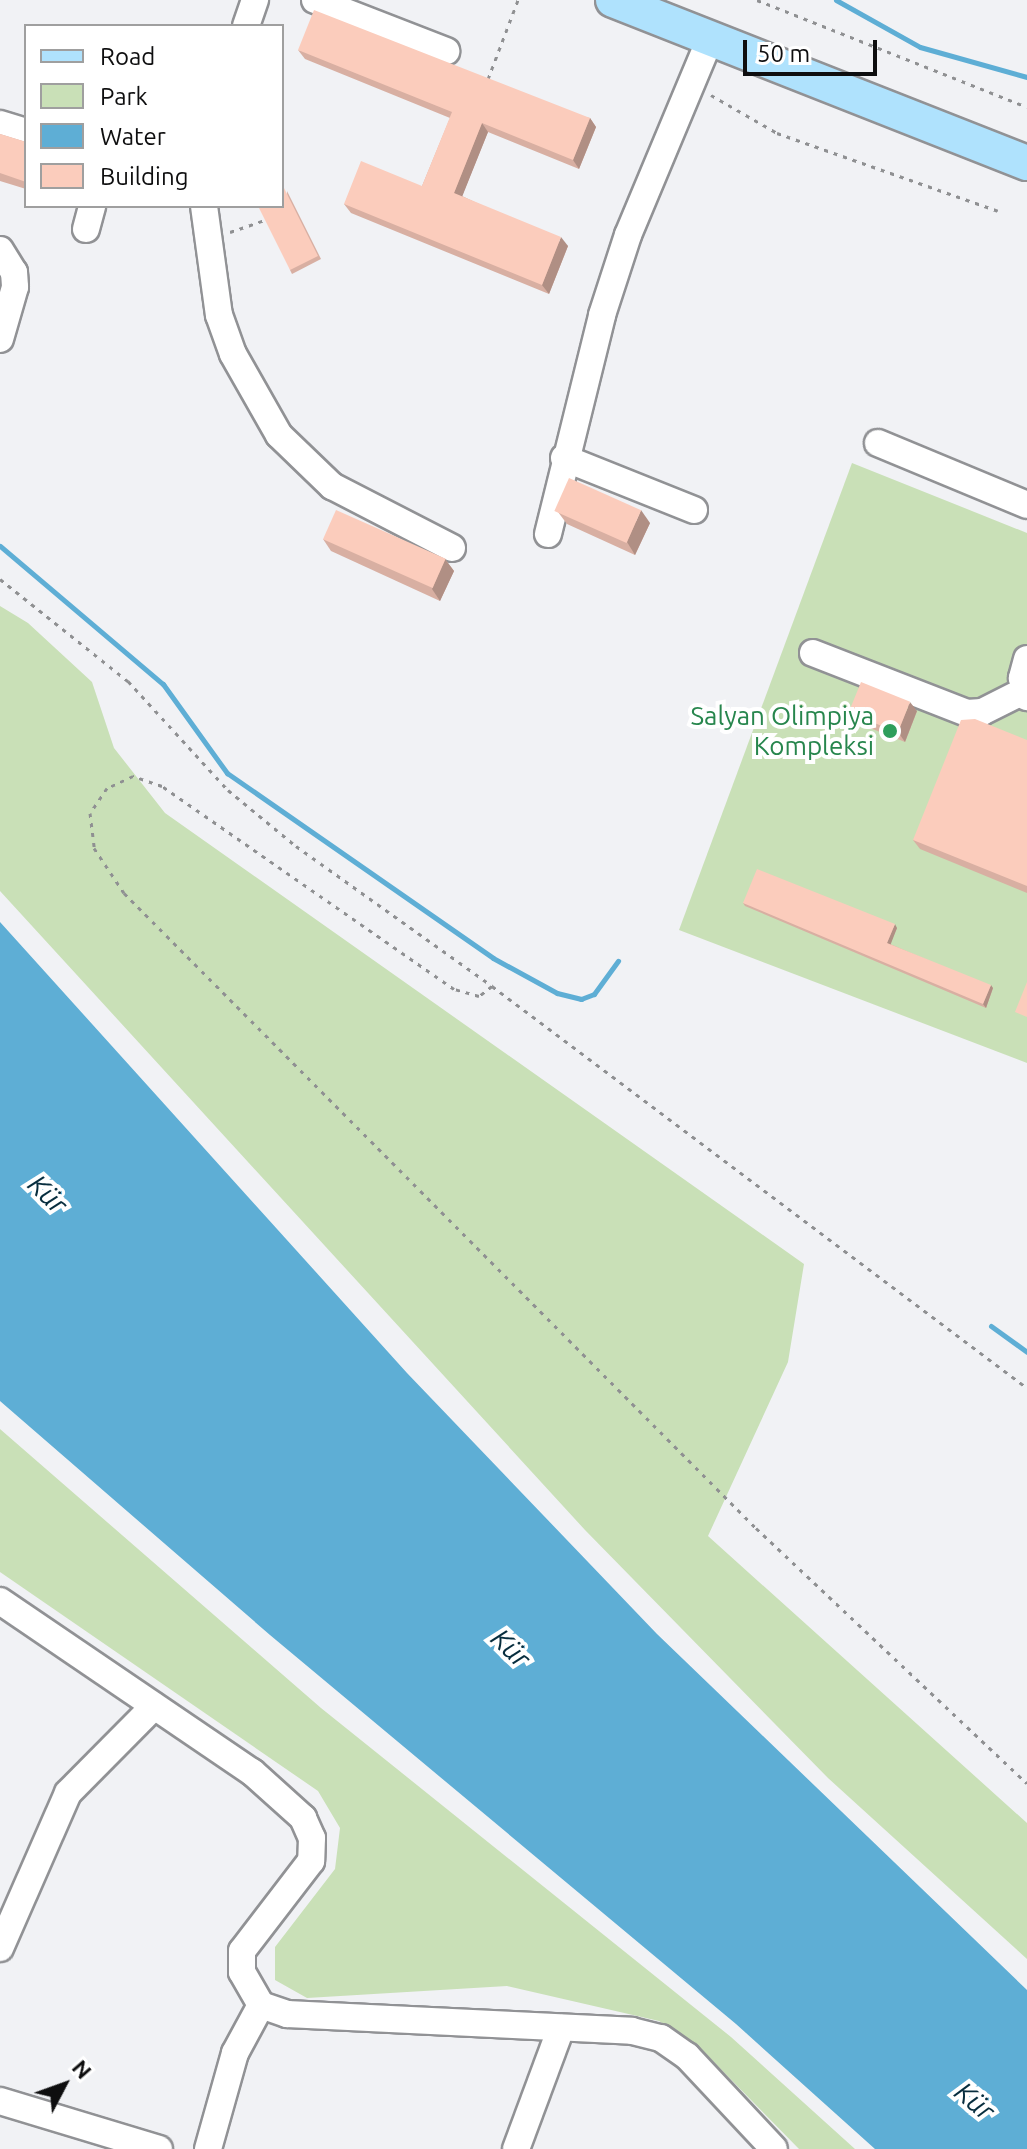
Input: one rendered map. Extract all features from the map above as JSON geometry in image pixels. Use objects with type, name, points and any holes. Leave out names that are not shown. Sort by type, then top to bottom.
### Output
[{"type":"main road","points":[[613,0],[1027,163]]},
{"type":"street","points":[[247,24],[255,0]]},
{"type":"street","points":[[315,0],[446,51]]},
{"type":"street","points":[[548,534],[564,458],[628,235],[710,39]]},
{"type":"street","points":[[0,124],[24,131]]},
{"type":"street","points":[[204,208],[212,239],[219,315],[233,354],[279,435],[332,486],[452,548]]},
{"type":"street","points":[[0,250],[14,272],[15,287],[0,339]]},
{"type":"street","points":[[878,443],[1027,505]]},
{"type":"street","points":[[564,458],[694,510]]},
{"type":"street","points":[[813,653],[967,713],[982,712],[1026,694],[1027,659]]},
{"type":"street","points":[[0,1601],[277,1790],[312,1838],[311,1861],[303,1878],[242,1951],[242,1972],[261,2005],[287,2014],[561,2028],[661,2038],[687,2056],[774,2149]]},
{"type":"street","points":[[0,1948],[6,1913],[68,1793],[154,1706]]},
{"type":"street","points":[[208,2149],[235,2053],[261,2005]]},
{"type":"street","points":[[516,2149],[561,2028]]},
{"type":"street","points":[[0,2101],[159,2149]]},
{"type":"path","points":[[487,83],[518,0]]},
{"type":"path","points":[[757,0],[1027,107]]},
{"type":"path","points":[[694,78],[747,120],[998,211]]},
{"type":"path","points":[[212,239],[265,220]]},
{"type":"path","points":[[0,579],[128,681],[256,814],[492,986],[1027,1388]]},
{"type":"path","points":[[492,986],[479,996],[454,989],[162,786],[133,776],[107,788],[90,813],[94,848],[124,893],[745,1517],[1027,1783]]},
{"type":"green space","name":"Salyan Olimpiya Kompleksi","points":[[852,463],[1027,533],[1027,1063],[679,930]]},
{"type":"green space","points":[[0,606],[28,623],[92,682],[114,748],[165,813],[804,1264],[788,1362],[708,1536],[1027,1823],[1027,1959],[828,1778],[585,1530],[0,891]]},
{"type":"green space","points":[[0,1429],[321,1708],[731,2037],[855,2149],[799,2149],[703,2051],[659,2021],[507,1986],[307,1998],[275,1980],[275,1947],[335,1869],[340,1828],[318,1791],[0,1572]]},
{"type":"water","name":"Kür","points":[[0,922],[407,1373],[657,1634],[1027,1990],[1027,2149],[875,2149],[736,2024],[270,1635],[0,1401]]},
{"type":"building","points":[[314,10],[590,118],[573,160],[482,123],[454,193],[561,237],[542,285],[344,204],[361,161],[422,186],[452,112],[298,50]]},
{"type":"building","points":[[0,134],[24,141],[24,181],[0,173]]},
{"type":"building","points":[[284,188],[318,256],[290,270],[259,208],[284,208]]},
{"type":"building","points":[[569,478],[641,510],[627,543],[554,511]]},
{"type":"building","points":[[336,510],[446,559],[433,588],[323,539]]},
{"type":"building","points":[[861,682],[910,702],[898,732],[849,713]]},
{"type":"building","points":[[975,719],[1027,740],[1027,886],[913,840],[961,720]]},
{"type":"building","points":[[757,869],[895,924],[887,943],[991,985],[983,1004],[743,903]]},
{"type":"building","points":[[1027,982],[1027,1017],[1015,1012]]},
{"type":"waterway","points":[[836,0],[920,47],[1027,77]]},
{"type":"waterway","points":[[0,546],[163,684],[227,773],[493,958],[557,993],[581,999],[594,994],[618,961]]},
{"type":"waterway","points":[[991,1326],[1027,1352]]},
{"type":"place","name":"Salyan Olimpiya Kompleksi","points":[[890,731]]}]
